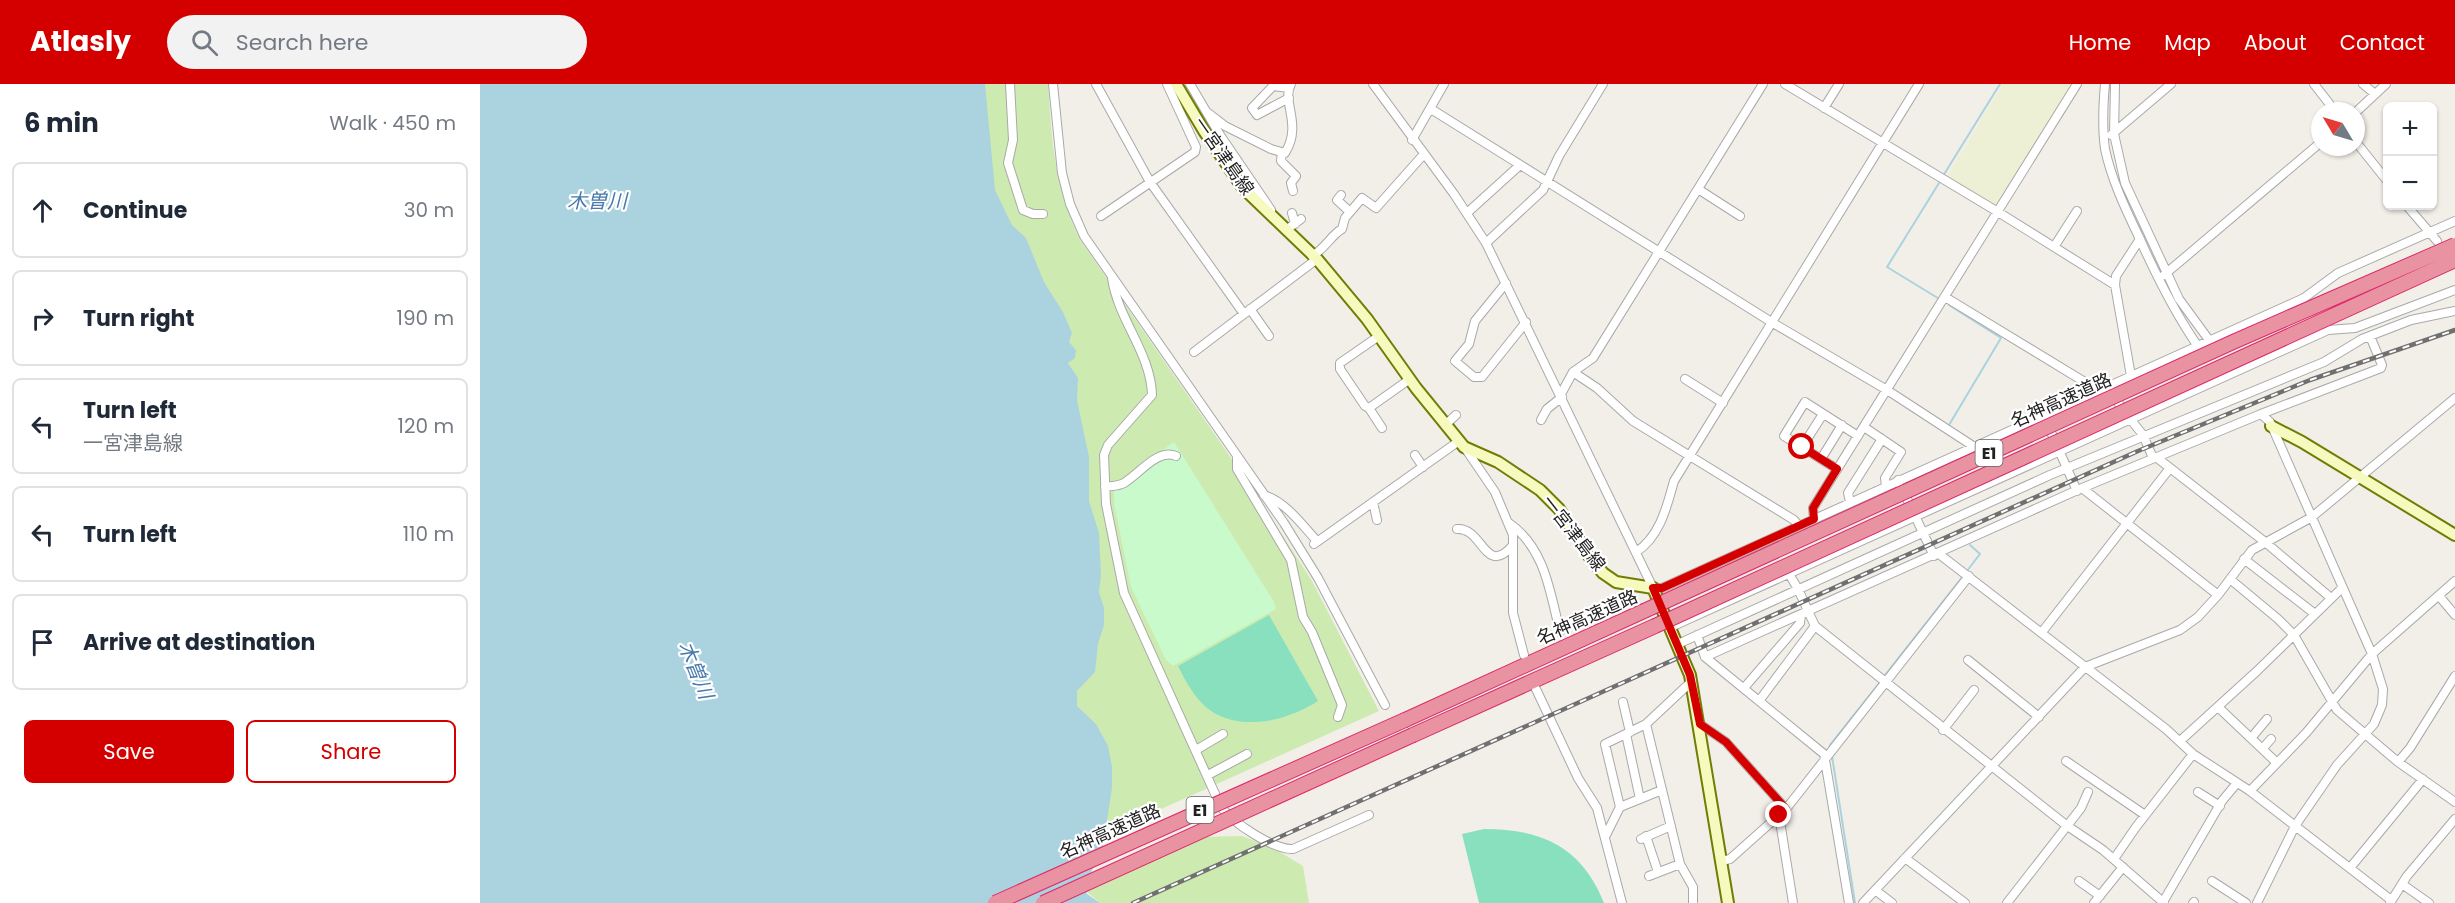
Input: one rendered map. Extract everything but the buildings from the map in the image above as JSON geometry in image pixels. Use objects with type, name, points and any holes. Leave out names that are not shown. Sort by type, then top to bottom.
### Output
[{"type":"highway","name":"名神高速道路","points":[[996,903],[1405,720],[2223,347],[2455,245]]},
{"type":"highway","name":"名神高速道路","points":[[1043,903],[2455,260]]},
{"type":"main road","name":"一宮津島線","points":[[1176,84],[1242,188],[1290,223],[1461,444],[1498,462],[1540,490],[1559,508],[1589,556],[1603,573],[1616,582],[1653,588]]},
{"type":"main road","points":[[2271,426],[2455,535]]},
{"type":"main road","points":[[1653,588],[1692,681],[1728,903]]},
{"type":"street","points":[[1010,84],[1013,140],[1008,163],[1023,210],[1033,214],[1043,214]]},
{"type":"street","points":[[1053,84],[1062,173],[1070,204],[1084,236],[1264,495],[1318,578],[1385,705]]},
{"type":"street","points":[[1096,84],[1150,182],[1247,311],[1269,336]]},
{"type":"street","points":[[1101,216],[1195,152],[1196,147],[1167,84]]},
{"type":"street","points":[[1190,84],[1207,113],[1290,223]]},
{"type":"street","points":[[1373,84],[1467,213],[1486,243],[1653,588],[1662,588],[2304,298],[2338,273],[2455,220]]},
{"type":"street","points":[[1412,140],[1444,84]]},
{"type":"street","points":[[1486,243],[1543,190],[1559,156],[1603,84]]},
{"type":"street","points":[[1540,420],[1561,396],[1573,372],[1593,358],[1763,84]]},
{"type":"street","points":[[1785,84],[2115,285]]},
{"type":"street","points":[[1824,108],[1839,84]]},
{"type":"street","points":[[1636,552],[1642,549],[1663,518],[1674,481],[1919,84]]},
{"type":"street","points":[[1814,519],[1813,508],[2077,84]]},
{"type":"street","points":[[2105,84],[2104,137],[2110,166],[2158,279],[2197,345]]},
{"type":"street","points":[[2115,84],[2114,134],[2117,156],[2125,183],[2180,299],[2209,340]]},
{"type":"street","points":[[2104,137],[2114,134],[2171,84]]},
{"type":"street","points":[[2314,84],[2328,102]]},
{"type":"street","points":[[2363,84],[2375,94]]},
{"type":"street","points":[[2365,103],[2386,84]]},
{"type":"street","points":[[1207,113],[1225,126],[1285,153],[1296,140],[1289,98],[1290,86],[1272,85],[1253,105],[1257,116],[1289,98]]},
{"type":"street","points":[[1431,109],[1773,323],[1887,390],[1973,446]]},
{"type":"street","points":[[2158,279],[2311,151]]},
{"type":"street","points":[[1282,152],[1281,161],[1296,176],[1291,183],[1293,190]]},
{"type":"street","points":[[2365,153],[2383,176]]},
{"type":"street","points":[[1194,352],[1315,257],[1330,243],[1336,231],[1342,228],[1350,212],[1362,198],[1376,208],[1424,154]]},
{"type":"street","points":[[1467,213],[1520,165]]},
{"type":"street","points":[[1698,189],[1740,216]]},
{"type":"street","points":[[1341,195],[1337,201],[1350,212]]},
{"type":"street","points":[[2411,210],[2437,241]]},
{"type":"street","points":[[2054,247],[2077,211]]},
{"type":"street","points":[[1290,223],[1292,213]]},
{"type":"street","points":[[2445,225],[2455,213]]},
{"type":"street","points":[[2131,376],[2115,285],[2116,276],[2140,239]]},
{"type":"street","points":[[1112,278],[1118,300],[1152,380],[1152,395],[1108,445],[1104,455],[1106,504],[1124,593],[1227,815],[1284,849],[1293,849],[1369,815]]},
{"type":"street","points":[[1506,283],[1475,321],[1469,344],[1455,361],[1474,377],[1482,377],[1526,322]]},
{"type":"street","points":[[1671,627],[2328,330],[2355,328],[2455,290]]},
{"type":"street","points":[[1945,297],[2088,384],[2094,391]]},
{"type":"street","points":[[1678,644],[2066,467],[2324,362],[2370,336],[2411,320],[2455,311]]},
{"type":"street","points":[[1379,336],[1340,363],[1340,369],[1365,406],[1370,408],[1382,428]]},
{"type":"street","points":[[1705,657],[2079,490],[2261,414],[2381,368],[2382,365],[2370,336]]},
{"type":"street","points":[[1573,372],[1596,388],[1632,421],[1794,520],[1799,526]]},
{"type":"street","points":[[1370,408],[1410,379]]},
{"type":"street","points":[[1685,379],[1723,403]]},
{"type":"street","points":[[2110,384],[2129,421],[2143,435],[2154,458],[2265,542],[2331,598]]},
{"type":"street","points":[[1863,903],[2085,667],[2180,630],[2198,617],[2252,550],[2312,517],[2455,398]]},
{"type":"street","points":[[1837,469],[1784,436],[1805,402],[1858,436]]},
{"type":"street","points":[[1802,447],[1823,414]]},
{"type":"street","points":[[2043,414],[2066,467],[2079,490],[2127,524],[2218,595]]},
{"type":"street","points":[[2257,903],[2295,826],[2323,784],[2374,724],[2382,705],[2383,689],[2372,654],[2312,517],[2271,426],[2261,414]]},
{"type":"street","points":[[1445,425],[1456,415]]},
{"type":"street","points":[[1821,459],[1842,425]]},
{"type":"street","points":[[1864,427],[1901,452],[1885,478],[1886,486]]},
{"type":"street","points":[[1850,502],[1848,494],[1882,440]]},
{"type":"street","points":[[1264,495],[1273,497],[1284,507],[1316,543],[1423,466],[1461,444],[1495,492],[1513,535],[1513,613],[1524,656]]},
{"type":"street","points":[[1106,487],[1122,484],[1161,455],[1171,453],[1176,456]]},
{"type":"street","points":[[1415,455],[1423,466]]},
{"type":"street","points":[[1237,456],[1237,469],[1291,560],[1304,617],[1342,705],[1338,717]]},
{"type":"street","points":[[2042,632],[2170,468]]},
{"type":"street","points":[[1899,480],[1923,532],[1937,555],[1969,576],[2180,741],[2193,754],[2250,791],[2391,902],[2402,884],[2455,819]]},
{"type":"street","points":[[1373,502],[1377,519]]},
{"type":"street","points":[[1509,523],[1535,550],[1543,566],[1560,632]]},
{"type":"street","points":[[1456,529],[1464,528],[1471,532],[1485,552],[1491,556],[1499,556],[1507,552],[1513,545]]},
{"type":"street","points":[[2244,559],[2315,614]]},
{"type":"street","points":[[1789,574],[1798,589],[1804,614],[1815,626],[1991,767],[2114,859],[2163,902],[2220,806],[2237,783]]},
{"type":"street","points":[[1722,861],[1730,859],[1786,809],[1884,681],[1969,576]]},
{"type":"street","points":[[2230,579],[2294,635],[2332,703],[2364,735],[2455,802]]},
{"type":"street","points":[[2250,791],[2332,703],[2372,654],[2455,581]]},
{"type":"street","points":[[2180,741],[2342,588]]},
{"type":"street","points":[[2439,596],[2455,615]]},
{"type":"street","points":[[1744,688],[1800,623],[1804,614]]},
{"type":"street","points":[[1759,700],[1815,626]]},
{"type":"street","points":[[1697,635],[1705,657],[1824,754],[1849,903]]},
{"type":"street","points":[[1968,660],[2038,717]]},
{"type":"street","points":[[2398,762],[2410,748],[2455,676]]},
{"type":"street","points":[[1605,837],[1620,807],[1605,744],[1646,724],[1692,681]]},
{"type":"street","points":[[1536,688],[1578,778],[1597,808],[1622,903]]},
{"type":"street","points":[[1943,729],[1974,690]]},
{"type":"street","points":[[1623,702],[1640,799]]},
{"type":"street","points":[[2218,707],[2277,763]]},
{"type":"street","points":[[2252,737],[2267,719]]},
{"type":"street","points":[[1646,724],[1680,864],[1693,887],[1693,903]]},
{"type":"street","points":[[1700,724],[1726,742],[1786,809]]},
{"type":"street","points":[[1196,750],[1223,734]]},
{"type":"street","points":[[2263,748],[2271,739]]},
{"type":"street","points":[[1208,775],[1247,754]]},
{"type":"street","points":[[2114,859],[2193,754]]},
{"type":"street","points":[[2066,761],[2145,815]]},
{"type":"street","points":[[2350,868],[2423,779]]},
{"type":"street","points":[[1620,807],[1662,790]]},
{"type":"street","points":[[2007,903],[2081,808],[2088,792]]},
{"type":"street","points":[[2198,792],[2220,806]]},
{"type":"street","points":[[1779,815],[1793,903]]},
{"type":"street","points":[[1658,873],[1644,837],[1671,826]]},
{"type":"street","points":[[1905,858],[1965,903]]},
{"type":"street","points":[[1649,876],[1680,864]]},
{"type":"street","points":[[2094,903],[2123,867]]},
{"type":"street","points":[[2079,881],[2100,896]]},
{"type":"street","points":[[2212,881],[2246,903]]},
{"type":"street","points":[[2402,884],[2429,903]]},
{"type":"street","points":[[1875,890],[1893,903]]},
{"type":"green space","points":[[979,84],[1048,84],[1059,181],[1079,238],[1258,497],[1312,581],[1379,711],[1139,819],[1119,833],[1113,832],[1097,840],[1076,722],[1078,409],[1071,369],[1014,233],[991,186]]},
{"type":"green space","points":[[2003,84],[2074,84],[1995,207],[1946,178]]},
{"type":"green space","points":[[1174,442],[1274,602],[1276,609],[1173,666],[1166,660],[1131,587],[1114,503],[1114,485]]},
{"type":"green space","points":[[1269,615],[1318,701],[1294,714],[1266,721],[1237,721],[1211,711],[1196,697],[1178,666]]},
{"type":"green space","points":[[1484,829],[1524,833],[1558,845],[1584,868],[1604,903],[1479,903],[1462,834]]},
{"type":"green space","points":[[1242,836],[1275,849],[1303,866],[1309,903],[1100,903],[1085,890],[1197,837]]},
{"type":"water","name":"木曽川","points":[[480,84],[985,84],[995,190],[1012,225],[1026,238],[1044,282],[1063,312],[1072,333],[1069,342],[1076,350],[1075,358],[1068,363],[1078,378],[1077,400],[1089,457],[1089,501],[1099,533],[1101,575],[1099,592],[1104,608],[1104,625],[1098,644],[1095,672],[1077,691],[1077,706],[1096,724],[1108,746],[1112,767],[1112,788],[1103,846],[1085,886],[1087,894],[1100,903],[480,903]]},
{"type":"waterway","points":[[1943,176],[2000,84]]},
{"type":"waterway","points":[[1939,183],[1887,267],[1941,300]]},
{"type":"waterway","points":[[1949,305],[2001,338],[1949,425]]},
{"type":"waterway","points":[[1967,571],[1980,554],[1970,545]]},
{"type":"waterway","points":[[1885,675],[1963,576]]},
{"type":"waterway","points":[[1830,745],[1880,682]]},
{"type":"waterway","points":[[1832,756],[1855,903]]},
{"type":"railway","points":[[1133,903],[2138,451],[2310,380],[2455,330]]},
{"type":"route","points":[[1779,815],[1786,809],[1726,742],[1700,724],[1690,675],[1653,588],[1662,588],[1814,519],[1813,508],[1837,469],[1802,447]]}]
